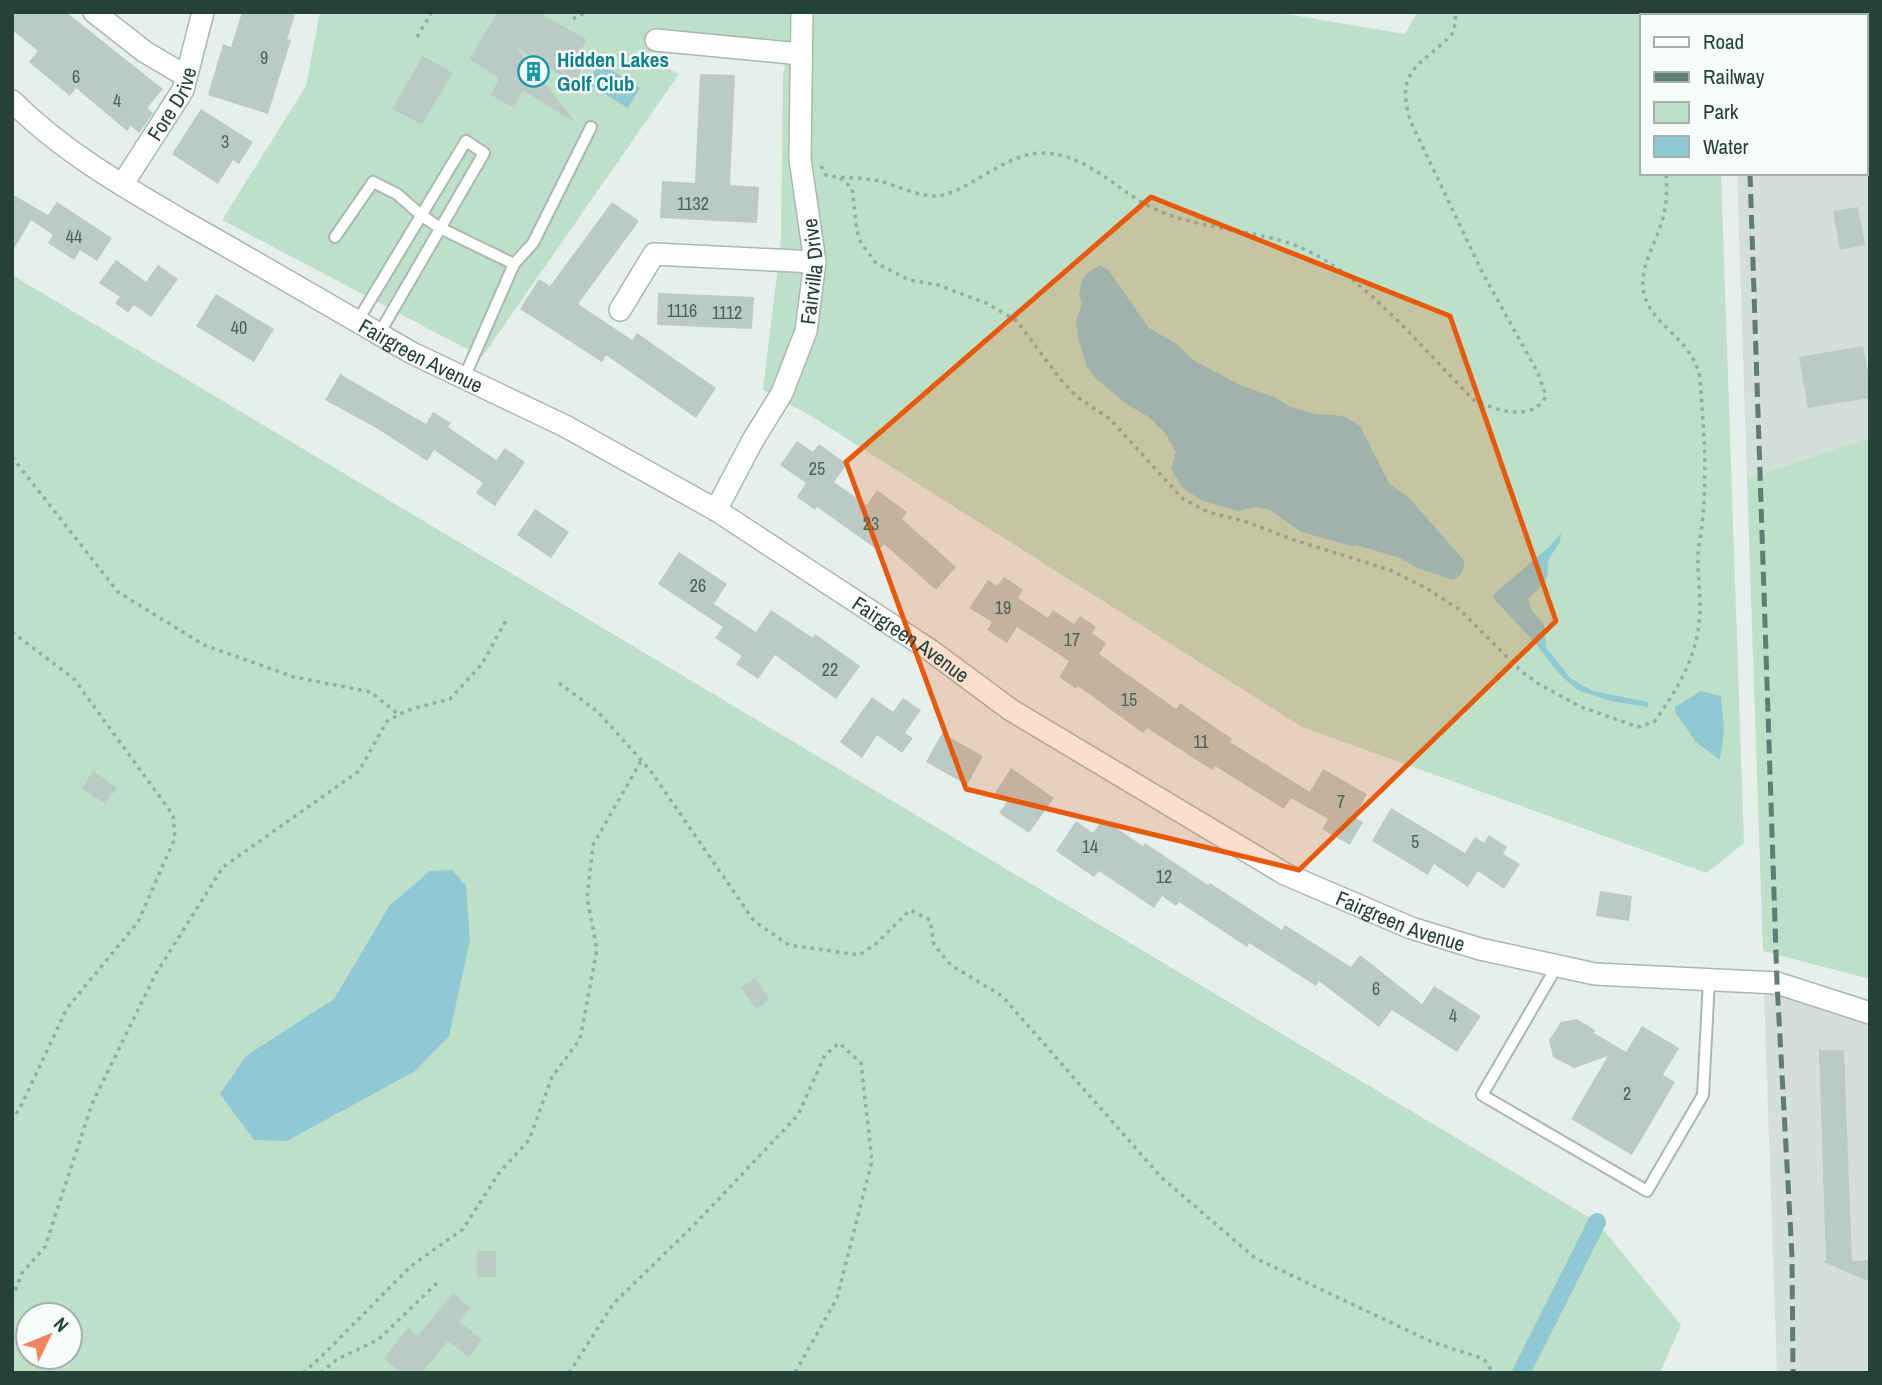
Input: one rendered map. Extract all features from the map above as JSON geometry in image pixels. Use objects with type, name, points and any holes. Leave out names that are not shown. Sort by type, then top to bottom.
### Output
[{"type":"street","points":[[94,12],[145,52],[187,76]]},
{"type":"street","name":"Fore Drive","points":[[122,185],[183,90],[203,12]]},
{"type":"street","name":"Fairvilla Drive","points":[[716,510],[753,440],[782,393],[806,331],[815,262],[800,159],[802,12]]},
{"type":"street","points":[[656,40],[800,54]]},
{"type":"street","name":"Fairgreen Avenue","points":[[12,102],[74,154],[122,185],[412,354],[565,426],[716,510],[930,650],[1011,710],[1285,874],[1410,928],[1480,949],[1595,974],[1777,983],[1870,1013]]},
{"type":"street","points":[[620,310],[654,254],[815,262]]},
{"type":"lane","points":[[464,378],[514,264],[533,243],[591,127]]},
{"type":"lane","points":[[357,322],[466,141],[484,153],[379,334]]},
{"type":"lane","points":[[335,237],[373,181],[397,194],[440,228],[514,264]]},
{"type":"lane","points":[[1558,966],[1482,1095],[1647,1191],[1703,1095],[1709,980]]},
{"type":"path","points":[[417,37],[432,12]]},
{"type":"path","points":[[573,19],[586,12]]},
{"type":"path","points":[[819,163],[826,175],[876,180],[936,196],[957,189],[1019,157],[1042,152],[1079,161],[1100,172],[1146,205],[1168,215],[1185,221],[1259,235],[1304,249],[1358,284],[1474,400],[1490,408],[1522,412],[1534,409],[1542,403],[1546,396],[1544,388],[1482,272],[1410,120],[1405,104],[1404,92],[1408,77],[1454,32],[1456,12]]},
{"type":"path","points":[[840,178],[852,188],[857,231],[861,243],[876,262],[909,280],[938,285],[986,303],[1017,321],[1069,389],[1110,419],[1183,499],[1208,512],[1247,522],[1368,563],[1426,588],[1469,617],[1521,671],[1539,684],[1581,707],[1638,727],[1654,722],[1686,672],[1698,636],[1700,612],[1698,546],[1702,535],[1705,454],[1698,367],[1686,346],[1650,308],[1643,285],[1663,219],[1666,175]]},
{"type":"path","points":[[12,457],[118,592],[204,645],[294,677],[371,692],[399,715]]},
{"type":"path","points":[[12,1298],[22,1273],[45,1247],[92,1104],[155,975],[223,866],[359,771],[387,721],[450,699],[482,664],[508,617]]},
{"type":"path","points":[[12,632],[74,679],[173,815],[175,838],[138,922],[67,1008],[21,1107],[12,1120]]},
{"type":"path","points":[[559,683],[598,712],[642,761],[754,921],[789,945],[859,954],[877,943],[910,910],[930,920],[934,945],[951,965],[1003,996],[1161,1177],[1255,1258],[1432,1342],[1484,1359],[1493,1373]]},
{"type":"path","points":[[303,1373],[411,1266],[463,1229],[499,1173],[529,1140],[552,1077],[580,1040],[597,949],[587,898],[593,845],[642,761]]},
{"type":"path","points":[[569,1373],[614,1303],[696,1223],[798,1115],[825,1055],[839,1043],[861,1063],[872,1161],[837,1298],[795,1373]]},
{"type":"path","points":[[321,1373],[336,1360],[379,1339],[438,1282]]},
{"type":"highlighted area","points":[[1151,197],[1450,316],[1556,621],[1299,870],[966,789],[846,462]]},
{"type":"shaded area","points":[[1870,12],[1870,437],[1747,479],[1737,175],[1868,175],[1868,14],[1732,14]]},
{"type":"shaded area","points":[[1764,992],[1774,992],[1869,1023],[1870,1373],[1777,1373]]},
{"type":"green space","points":[[320,12],[1275,12],[1405,34],[1417,12],[1715,12],[1640,14],[1640,175],[1721,175],[1744,843],[1707,873],[1302,727],[811,416],[763,390],[781,240],[783,75],[786,60],[636,52],[679,74],[482,357],[222,220],[306,86]]},
{"type":"green space","points":[[12,275],[1597,1222],[1681,1325],[1660,1373],[12,1373]]},
{"type":"green space","points":[[1870,437],[1870,979],[1763,951],[1747,479]]},
{"type":"water","points":[[600,63],[640,88],[628,108],[587,83]]},
{"type":"water","points":[[1100,265],[1108,270],[1149,328],[1177,344],[1193,360],[1290,407],[1316,414],[1344,416],[1360,426],[1389,483],[1409,498],[1463,559],[1464,569],[1461,574],[1453,580],[1418,568],[1400,558],[1301,532],[1270,510],[1257,507],[1237,511],[1201,500],[1183,488],[1171,469],[1176,452],[1165,433],[1149,417],[1128,405],[1096,379],[1087,367],[1076,321],[1082,303],[1079,296],[1086,274]]},
{"type":"water","points":[[1561,533],[1559,544],[1548,561],[1546,580],[1528,600],[1532,611],[1544,624],[1546,647],[1570,678],[1593,691],[1648,702],[1648,707],[1610,701],[1578,690],[1560,675],[1536,644],[1493,598],[1495,593],[1550,546]]},
{"type":"water","points":[[1701,691],[1721,696],[1724,730],[1720,760],[1696,742],[1675,712],[1675,707]]},
{"type":"water","points":[[452,870],[466,886],[470,940],[449,1036],[415,1071],[287,1141],[254,1140],[220,1094],[246,1056],[334,999],[390,905],[430,871]]},
{"type":"building","points":[[12,12],[66,12],[163,89],[147,108],[153,113],[139,133],[131,126],[127,131],[76,88],[70,96],[29,62],[38,51],[12,30]]},
{"type":"building","points":[[242,12],[287,12],[295,15],[287,39],[291,40],[268,114],[208,95],[223,44],[231,47]]},
{"type":"building","name":"Hidden Lakes Golf Club","points":[[498,12],[539,12],[587,40],[575,60],[584,65],[574,84],[515,46],[572,121],[523,90],[514,108],[491,95],[499,78],[469,59]]},
{"type":"building","points":[[423,56],[453,73],[422,124],[392,109]]},
{"type":"building","points":[[700,74],[735,75],[730,185],[759,187],[757,223],[660,218],[662,181],[695,183]]},
{"type":"building","points":[[201,109],[253,142],[239,164],[233,160],[218,184],[172,154]]},
{"type":"building","points":[[12,194],[48,215],[57,202],[112,238],[97,261],[80,250],[74,260],[48,243],[53,235],[31,220],[12,252]]},
{"type":"building","points":[[612,202],[639,221],[578,304],[632,340],[637,333],[716,388],[696,418],[606,355],[602,362],[520,309],[539,279],[550,286]]},
{"type":"building","points":[[1858,207],[1865,245],[1840,250],[1833,211]]},
{"type":"building","points":[[116,260],[146,282],[158,265],[178,279],[151,317],[134,305],[128,313],[115,303],[120,297],[99,283]]},
{"type":"building","points":[[658,293],[754,297],[752,329],[657,325]]},
{"type":"building","points":[[216,294],[274,329],[254,362],[196,326]]},
{"type":"building","points":[[1863,346],[1870,382],[1870,398],[1808,408],[1799,357]]},
{"type":"building","points":[[340,374],[426,424],[433,412],[451,423],[448,427],[496,460],[505,448],[525,462],[495,506],[476,493],[483,483],[434,450],[427,461],[378,429],[325,400]]},
{"type":"building","points":[[797,441],[813,452],[819,444],[847,464],[834,482],[867,505],[877,490],[907,512],[902,519],[956,567],[936,590],[884,544],[879,551],[817,507],[815,510],[797,497],[806,483],[780,465]]},
{"type":"building","points":[[535,509],[569,532],[551,558],[517,535]]},
{"type":"building","points":[[679,552],[727,584],[714,604],[756,632],[771,610],[813,638],[815,634],[860,666],[836,699],[775,655],[758,679],[736,664],[742,656],[715,638],[723,627],[658,584]]},
{"type":"building","points":[[1004,577],[1023,590],[1018,598],[1048,618],[1053,610],[1074,624],[1080,616],[1096,627],[1092,633],[1106,643],[1099,654],[1176,709],[1180,703],[1232,739],[1230,742],[1310,792],[1323,769],[1367,794],[1354,817],[1363,822],[1350,845],[1322,829],[1328,819],[1291,798],[1284,809],[1215,766],[1212,770],[1147,728],[1143,733],[1078,686],[1076,689],[1059,677],[1069,661],[1017,627],[1007,643],[987,630],[992,622],[969,608],[988,580],[997,586]]},
{"type":"building","points":[[872,697],[893,712],[903,698],[921,710],[905,733],[913,738],[902,753],[877,735],[862,758],[840,742]]},
{"type":"building","points":[[942,733],[983,756],[967,785],[926,762]]},
{"type":"building","points":[[1011,768],[1054,798],[1029,833],[999,813],[1007,802],[995,793]]},
{"type":"building","points":[[93,771],[117,788],[105,804],[82,788]]},
{"type":"building","points":[[1391,808],[1465,853],[1475,837],[1484,843],[1489,835],[1507,847],[1503,854],[1520,864],[1504,889],[1478,871],[1468,887],[1434,864],[1428,875],[1372,841]]},
{"type":"building","points":[[1103,819],[1282,930],[1285,925],[1351,967],[1360,955],[1422,1004],[1434,986],[1481,1016],[1457,1052],[1392,1010],[1379,1027],[1319,981],[1316,986],[1249,943],[1247,947],[1179,902],[1176,906],[1162,896],[1154,908],[1099,871],[1094,877],[1056,851],[1076,821],[1093,833]]},
{"type":"building","points":[[1600,891],[1632,896],[1629,921],[1596,916]]},
{"type":"building","points":[[755,978],[769,999],[756,1009],[741,988]]},
{"type":"building","points":[[1577,1019],[1595,1030],[1594,1033],[1626,1052],[1642,1026],[1679,1048],[1663,1075],[1675,1082],[1632,1155],[1571,1119],[1608,1056],[1574,1068],[1553,1057],[1549,1040],[1561,1022]]},
{"type":"building","points":[[1819,1050],[1844,1050],[1852,1261],[1870,1260],[1870,1282],[1821,1261],[1826,1261]]},
{"type":"building","points":[[477,1251],[496,1251],[496,1277],[477,1277]]},
{"type":"building","points":[[453,1293],[470,1308],[459,1321],[482,1340],[468,1357],[448,1341],[422,1373],[401,1373],[384,1358],[408,1328],[418,1336]]},
{"type":"waterway","points":[[1521,1373],[1597,1222]]},
{"type":"railway","points":[[1750,175],[1777,983],[1792,1256],[1793,1373]]},
{"type":"place","name":"Hidden Lakes Golf Club","points":[[534,71]]}]
